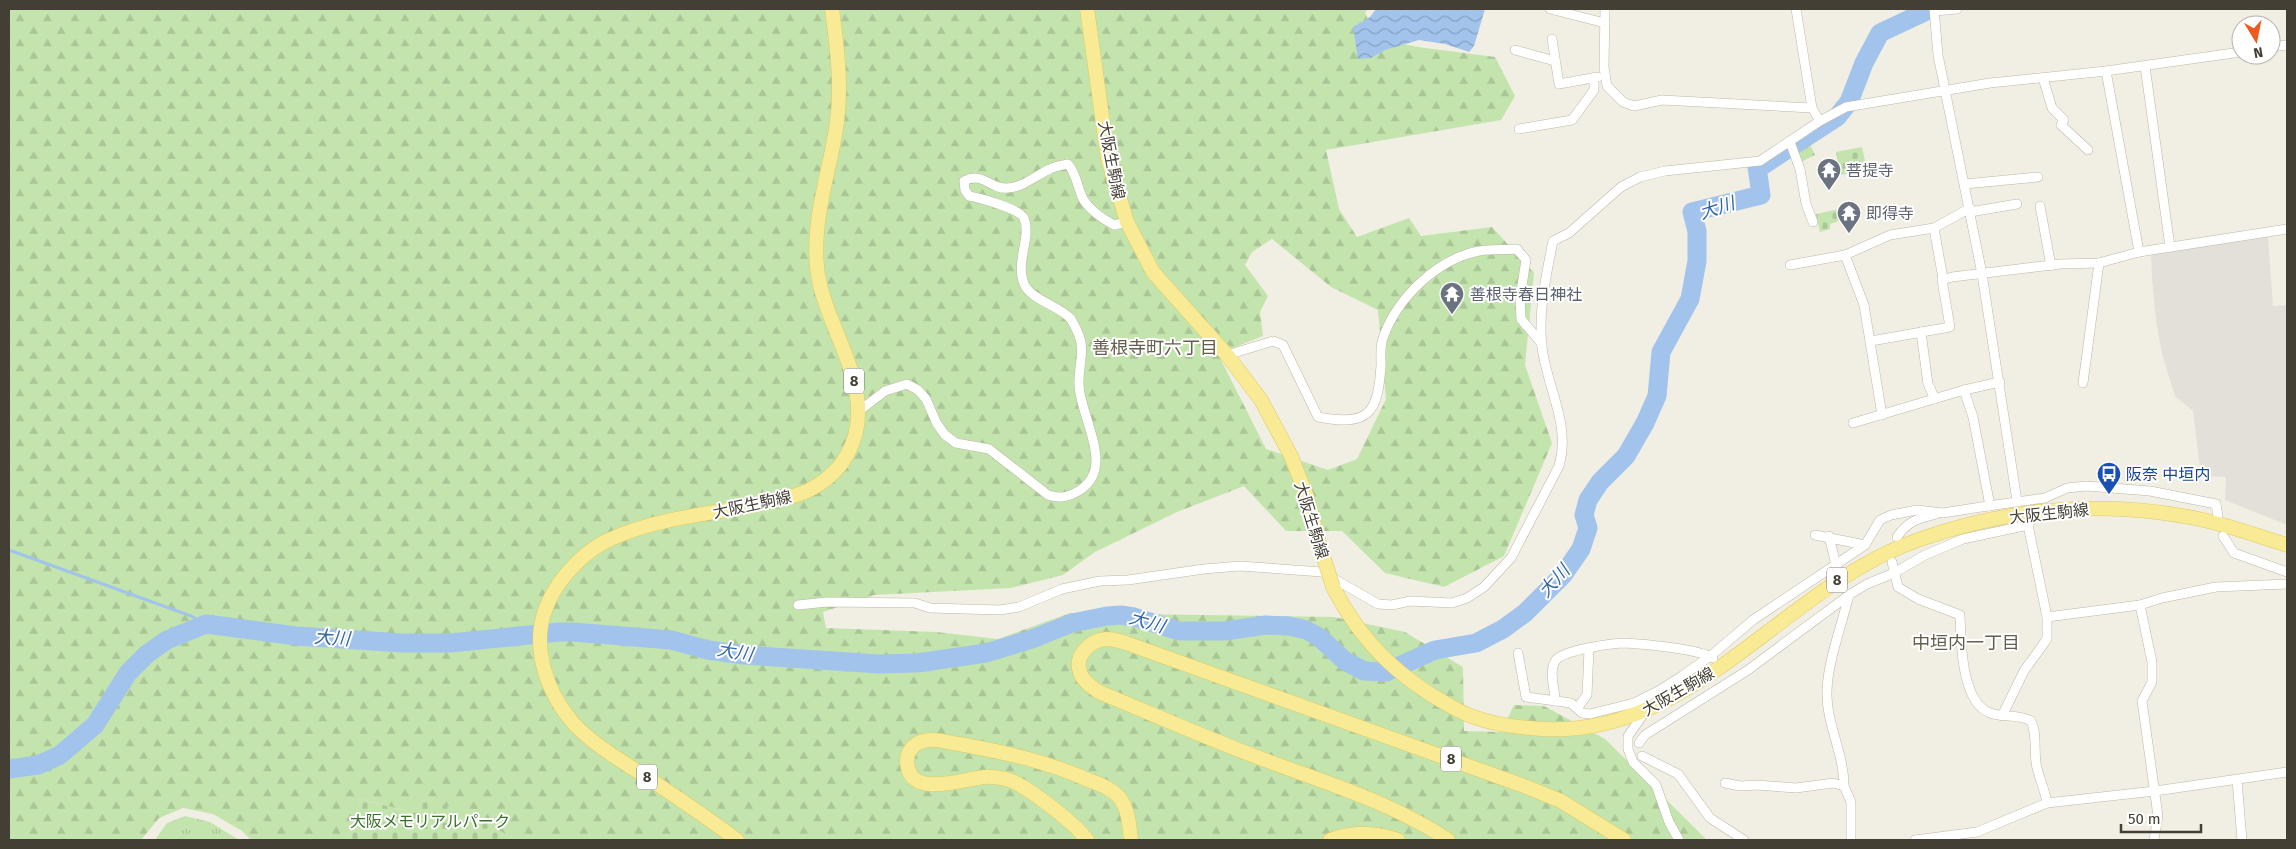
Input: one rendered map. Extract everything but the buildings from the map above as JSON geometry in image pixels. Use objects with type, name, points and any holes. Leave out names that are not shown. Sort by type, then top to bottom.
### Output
[{"type":"main road","name":"大阪生駒線","points":[[737,840],[704,814],[591,739],[562,709],[551,689],[543,667],[540,623],[558,586],[573,566],[590,551],[610,539],[645,527],[776,501],[806,491],[836,471],[855,438],[859,411],[854,377],[818,276],[816,249],[818,219],[837,124],[840,83],[832,9]]},
{"type":"main road","name":"大阪生駒線","points":[[1087,9],[1108,159],[1127,222],[1153,272],[1227,355],[1261,400],[1291,456],[1306,494],[1333,587],[1347,615],[1369,644],[1394,670],[1421,690],[1460,712],[1504,726],[1542,730],[1572,729],[1604,724],[1646,712],[1693,686],[1729,661],[1805,602],[1843,576],[1884,554],[1947,530],[1990,519],[2091,507],[2158,512],[2229,527],[2287,545]]},
{"type":"main road","name":"8","points":[[1448,840],[1426,825],[1392,808],[1207,738],[1099,692],[1085,682],[1079,672],[1079,658],[1084,650],[1094,642],[1106,639],[1126,642],[1524,786],[1561,801],[1624,840]]},
{"type":"main road","points":[[1088,840],[1078,828],[1008,780],[986,777],[930,786],[919,782],[908,771],[907,760],[910,750],[917,743],[930,739],[1011,753],[1066,770],[1111,790],[1120,798],[1129,821],[1131,840]]},
{"type":"main road","points":[[1330,840],[1340,836],[1378,833],[1398,840]]},
{"type":"street","points":[[1550,9],[1605,24]]},
{"type":"street","points":[[1606,9],[1607,86],[1623,102],[1634,106],[1662,100],[1812,108]]},
{"type":"street","points":[[1796,9],[1812,108],[1820,121]]},
{"type":"street","points":[[1957,9],[1934,10],[1938,55],[1982,274],[2017,501]]},
{"type":"street","points":[[1552,39],[1559,84],[1606,76]]},
{"type":"street","points":[[1515,50],[1555,61]]},
{"type":"street","points":[[798,605],[827,602],[915,603],[930,608],[1000,610],[1019,607],[1062,589],[1100,581],[1128,580],[1240,566],[1322,572],[1378,604],[1392,605],[1410,601],[1452,604],[1467,598],[1484,587],[1511,558],[1559,466],[1563,451],[1564,434],[1546,371],[1542,344],[1541,306],[1554,241],[1570,233],[1621,187],[1640,177],[1665,171],[1760,161],[1820,121],[1846,107],[1944,89],[2106,72],[2231,53]]},
{"type":"street","points":[[2145,66],[2170,247]]},
{"type":"street","points":[[2106,72],[2139,252]]},
{"type":"street","points":[[1519,130],[1572,120],[1594,90],[1594,78]]},
{"type":"street","points":[[2043,78],[2052,108],[2064,120],[2061,125],[2088,150]]},
{"type":"street","points":[[1790,142],[1800,168],[1806,204],[1813,222]]},
{"type":"street","points":[[859,411],[886,391],[907,384],[918,390],[926,399],[937,424],[945,435],[956,443],[989,449],[1048,495],[1056,498],[1071,496],[1086,486],[1095,473],[1097,465],[1091,430],[1078,385],[1082,358],[1079,335],[1070,318],[1026,287],[1020,269],[1025,232],[1024,218],[1020,213],[992,201],[969,196],[964,182],[972,178],[981,178],[1006,189],[1026,183],[1050,169],[1068,164],[1073,170],[1082,198],[1100,217],[1114,225],[1127,222]]},
{"type":"street","points":[[1965,184],[2038,177]]},
{"type":"street","points":[[1790,265],[1845,255],[1890,235],[1934,228],[1970,210],[2017,204]]},
{"type":"street","points":[[2040,206],[2051,266]]},
{"type":"street","points":[[1871,341],[1950,327],[1934,228]]},
{"type":"street","points":[[1943,279],[2051,266],[2099,263],[2139,252],[2287,229]]},
{"type":"street","points":[[1227,355],[1273,340],[1283,344],[1318,417],[1340,422],[1358,420],[1372,408],[1380,393],[1382,339],[1393,317],[1415,287],[1451,260],[1479,252],[1517,249],[1526,260],[1520,298],[1522,318],[1542,344]]},
{"type":"street","points":[[1845,255],[1864,305],[1882,414]]},
{"type":"street","points":[[2083,383],[2099,263]]},
{"type":"street","points":[[1921,332],[1928,384],[1935,399]]},
{"type":"street","points":[[1853,423],[1964,390],[2000,382]]},
{"type":"street","points":[[1964,390],[1973,417],[1990,506]]},
{"type":"street","points":[[1897,537],[1904,527],[1917,518],[2045,498],[2067,488],[2086,486],[2150,491],[2216,504],[2218,516]]},
{"type":"street","points":[[2045,498],[2057,510]]},
{"type":"street","points":[[1518,653],[1526,697],[1571,703],[1578,707],[1582,713],[1590,714],[1634,703],[1713,657],[1753,620],[1865,545],[1880,520],[1891,515],[1917,510],[1943,513]]},
{"type":"street","points":[[1639,743],[1645,735],[1739,675],[1866,584],[1894,573],[1925,555],[1964,539],[2028,525],[2036,513]]},
{"type":"street","points":[[2002,716],[2024,671],[2047,639],[2047,617],[2028,525]]},
{"type":"street","points":[[1815,535],[1829,536],[1865,545]]},
{"type":"street","points":[[1829,536],[1836,565]]},
{"type":"street","points":[[2222,536],[2234,553],[2287,572]]},
{"type":"street","points":[[1892,562],[1898,587],[1918,599],[1960,615],[1963,658],[1969,685],[1976,702],[1984,710],[2002,716],[2024,717],[2031,721],[2036,739],[2037,768],[2047,803]]},
{"type":"street","points":[[2047,617],[2140,605],[2162,598],[2216,587],[2287,584]]},
{"type":"street","points":[[1849,595],[1830,667],[1827,692],[1829,709],[1844,768],[1844,786],[1851,802],[1850,840]]},
{"type":"street","points":[[2140,605],[2152,662],[2152,682],[2142,701],[2158,816],[2154,840]]},
{"type":"street","points":[[1555,701],[1551,668],[1557,658],[1589,648],[1625,643],[1663,647],[1713,657]]},
{"type":"street","points":[[1578,707],[1587,695],[1589,648]]},
{"type":"street","points":[[1729,668],[1739,675]]},
{"type":"street","points":[[1646,712],[1628,736],[1628,749],[1633,762],[1656,785],[1669,822],[1679,840]]},
{"type":"street","points":[[1642,756],[1678,774],[1710,818],[1744,840]]},
{"type":"street","points":[[1915,840],[1977,832],[2047,803],[2155,791],[2287,772]]},
{"type":"street","points":[[2237,780],[2242,840]]},
{"type":"street","points":[[1725,783],[1740,786],[1758,785],[1796,788],[1832,784],[1844,786]]},
{"type":"shaded area","points":[[2268,237],[2273,306],[2287,305],[2287,525],[2225,500],[2226,477],[2201,476],[2193,411],[2175,396],[2162,354],[2152,279],[2151,252]]},
{"type":"green space","points":[[9,9],[1368,9],[1365,12],[1375,38],[1418,47],[1495,57],[1515,96],[1501,120],[1326,150],[1339,209],[1357,237],[1409,218],[1421,236],[1492,227],[1534,273],[1525,365],[1552,443],[1504,556],[1444,587],[1385,573],[1342,531],[1286,531],[1244,486],[1177,512],[1095,552],[1063,575],[1011,588],[874,595],[823,612],[826,628],[936,632],[998,639],[1070,613],[1334,617],[1405,632],[1463,667],[1464,731],[1501,732],[1514,705],[1544,706],[1605,739],[1707,840],[514,840],[469,811],[410,812],[361,799],[347,840],[251,840],[242,831],[213,814],[183,808],[159,818],[141,840],[9,840]],"holes":[[[1272,239],[1331,287],[1378,310],[1386,399],[1357,459],[1328,470],[1266,449],[1218,354],[1263,336],[1260,312],[1268,296],[1245,265],[1252,252]]]},
{"type":"green space","points":[[1807,138],[1815,155],[1801,162],[1793,145]]},
{"type":"green space","points":[[1862,147],[1867,170],[1841,175],[1836,152]]},
{"type":"green space","points":[[1853,206],[1856,215],[1830,224],[1830,229],[1820,232],[1816,214]]},
{"type":"green space","name":"大阪メモリアルパーク","points":[[361,799],[410,812],[418,799],[470,811],[514,840],[347,840]]},
{"type":"green space","points":[[185,816],[210,822],[239,840],[155,840],[167,823]]},
{"type":"water","points":[[1376,9],[1485,9],[1474,46],[1469,52],[1445,44],[1419,40],[1385,50],[1371,58],[1358,59],[1353,27],[1370,17]]},
{"type":"waterway","name":"大川","points":[[9,769],[38,765],[60,755],[95,725],[128,673],[147,654],[167,640],[206,624],[296,636],[402,643],[450,643],[573,632],[671,640],[708,650],[744,655],[879,664],[917,663],[986,653],[1032,639],[1072,623],[1121,615],[1134,617],[1179,631],[1225,631],[1266,625],[1289,626],[1306,630],[1319,637],[1345,661],[1364,671],[1386,672],[1435,650],[1476,643],[1503,629],[1525,613],[1563,575],[1581,549],[1588,528],[1584,515],[1588,500],[1600,482],[1626,456],[1645,423],[1657,396],[1661,352],[1690,299],[1697,261],[1697,231],[1692,212],[1761,195],[1757,167],[1765,164],[1837,117],[1849,102],[1864,63],[1880,33],[1931,9]]},
{"type":"waterway","points":[[9,550],[191,616],[206,624]]},
{"type":"place","name":"菩提寺","points":[[1829,191]]},
{"type":"place","name":"即得寺","points":[[1849,234]]},
{"type":"place","name":"善根寺春日神社","points":[[1452,315]]},
{"type":"place","name":"阪奈 中垣内","points":[[2109,495]]},
{"type":"district","name":"善根寺町六丁目","points":[[1155,348]]},
{"type":"district","name":"中垣内一丁目","points":[[1966,643]]}]
